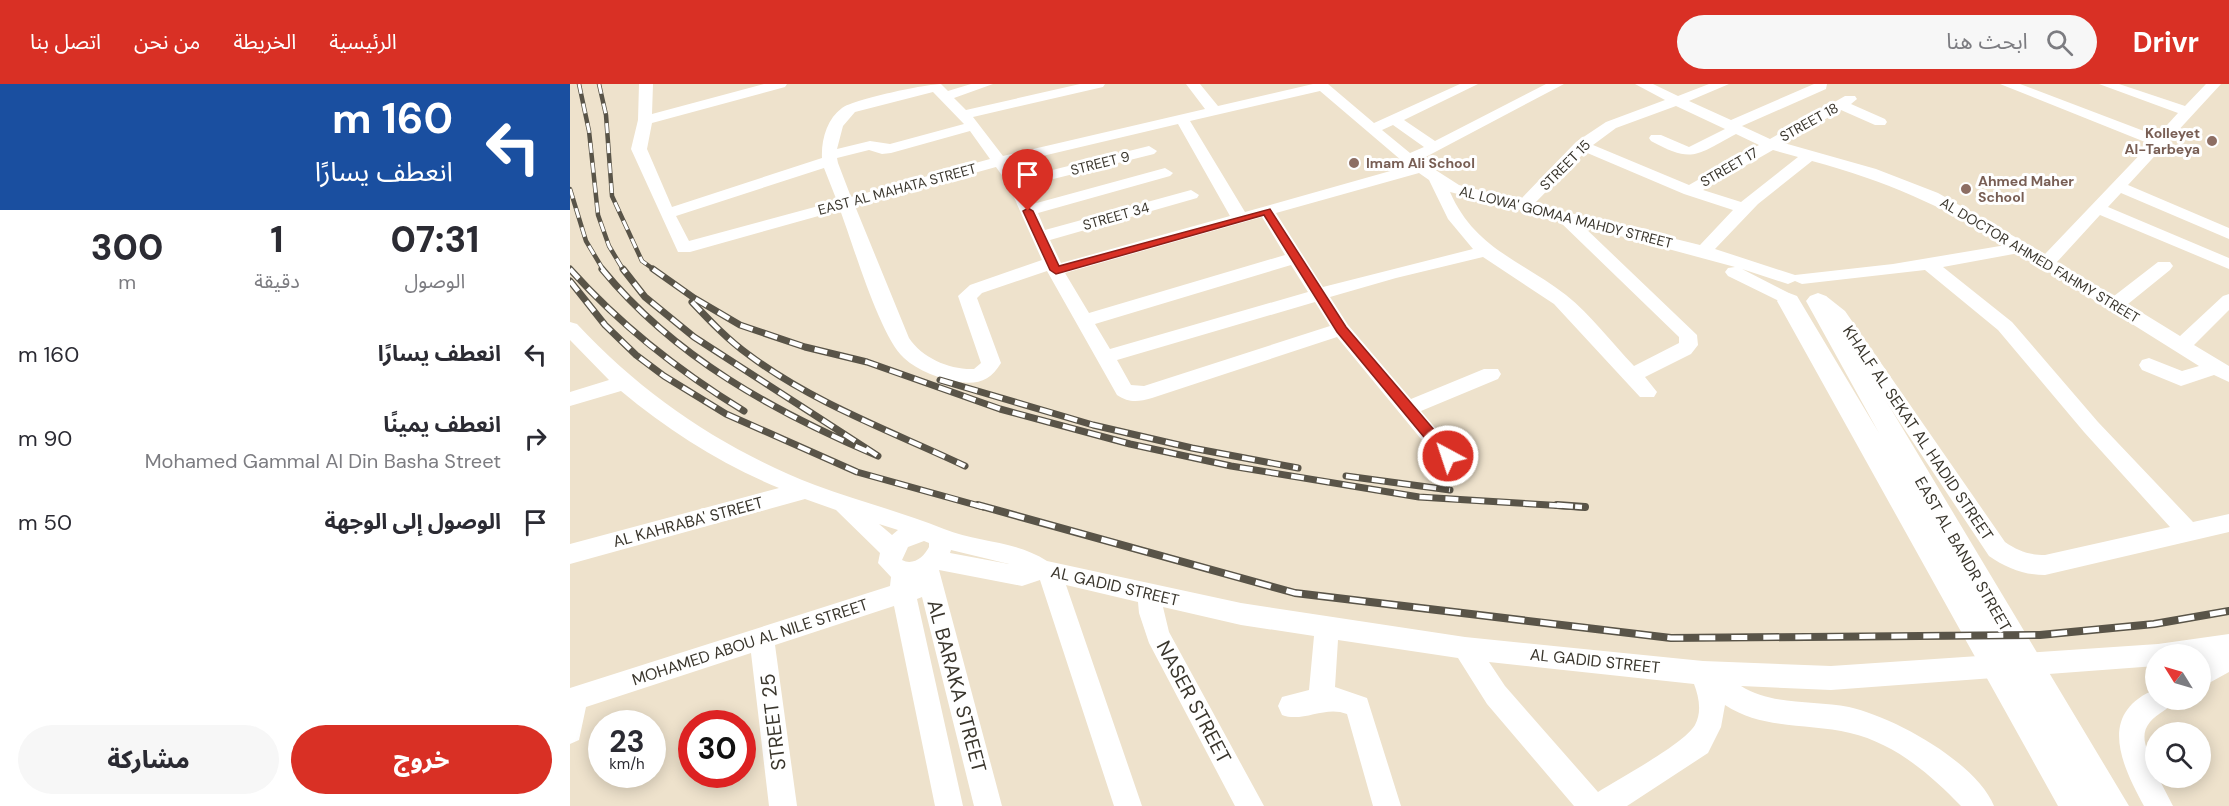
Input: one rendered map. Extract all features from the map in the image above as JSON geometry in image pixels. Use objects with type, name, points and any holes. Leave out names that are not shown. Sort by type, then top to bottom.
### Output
[{"type":"main road","name":"EAST AL BANDR STREET","points":[[1803,293],[2078,806]]},
{"type":"main road","name":"EAST AL BANDR STREET","points":[[1803,293],[1846,354],[2110,806]]},
{"type":"street","points":[[646,84],[645,120],[639,144],[640,154],[667,214],[870,145],[891,148],[968,120],[1098,84]]},
{"type":"street","points":[[645,120],[726,91],[778,84]]},
{"type":"street","points":[[986,84],[872,97],[840,117],[828,145],[829,158],[894,329],[905,347],[921,360],[972,379],[989,370],[991,363],[966,300],[970,292],[1054,267],[1266,211],[1414,164],[1434,147],[1551,85]]},
{"type":"street","points":[[1192,84],[1214,111]]},
{"type":"street","points":[[1371,129],[1471,84]]},
{"type":"street","name":"AL DOCTOR AHMED FAHMY STREET","points":[[1642,84],[1769,144],[1808,157],[1871,172],[1932,196],[1962,211],[2045,264],[2223,371]]},
{"type":"street","name":"STREET 15","points":[[1523,206],[1581,146],[1611,125],[1722,84]]},
{"type":"street","points":[[2007,84],[2159,142]]},
{"type":"street","points":[[2106,84],[2188,112]]},
{"type":"street","points":[[2045,264],[2214,84]]},
{"type":"street","name":"EAST AL MAHATA STREET","points":[[667,214],[684,248],[1001,161],[1327,86]]},
{"type":"street","name":"AL LOWA' GOMAA MAHDY STREET","points":[[1327,86],[1371,129],[1414,164],[1453,188],[1704,251],[1736,273],[1803,293],[1884,279],[1893,270]]},
{"type":"street","points":[[1656,138],[1680,151],[1691,152],[1732,127],[1821,86]]},
{"type":"street","points":[[938,89],[968,120],[1016,184],[1054,267],[1124,390],[1132,395],[1145,393],[1341,329]]},
{"type":"street","name":"STREET 18","points":[[1769,144],[1845,102],[1880,122]]},
{"type":"street","points":[[1182,119],[1240,218]]},
{"type":"street","points":[[1394,119],[1434,147]]},
{"type":"street","name":"STREET 17","points":[[1690,191],[1769,144]]},
{"type":"street","points":[[1581,146],[1690,191],[1742,208]]},
{"type":"street","name":"STREET 9","points":[[1016,184],[1149,151]]},
{"type":"street","points":[[1704,251],[1742,208],[1773,180],[1808,157]]},
{"type":"street","points":[[1028,211],[1165,173]]},
{"type":"street","points":[[1437,179],[1451,214],[1464,234],[1560,300],[1647,392]]},
{"type":"street","points":[[2118,186],[2229,234]]},
{"type":"street","name":"STREET 34","points":[[1040,237],[1191,195]]},
{"type":"street","points":[[2097,208],[2229,264]]},
{"type":"street","points":[[1266,211],[1341,329],[1448,456]]},
{"type":"street","points":[[1562,215],[1688,335],[1689,345],[1684,349],[1632,375]]},
{"type":"street","name":"AL LOWA' GOMAA MAHDY STREET","points":[[1803,293],[1829,277],[1876,270],[1893,270],[2020,248]]},
{"type":"street","points":[[1105,357],[1392,273],[1486,251]]},
{"type":"street","points":[[1085,321],[1295,258]]},
{"type":"street","points":[[1929,264],[2005,326],[2091,426],[2188,532]]},
{"type":"street","points":[[2114,306],[2164,266]]},
{"type":"street","name":"KHALF AL SEKAT AL HADID STREET","points":[[1803,293],[1838,315],[1997,549],[2007,557],[2021,563],[2045,565],[2229,523]]},
{"type":"street","points":[[2182,345],[2229,300]]},
{"type":"street","name":"AL GADID STREET","points":[[570,328],[623,383],[698,439],[743,463],[806,490],[838,502],[877,512],[932,556],[1022,576],[1045,571],[1241,614],[1464,648],[1705,673],[1831,678],[2145,656]]},
{"type":"street","points":[[2150,365],[2181,380],[2223,371]]},
{"type":"street","points":[[1408,408],[1491,374]]},
{"type":"street","points":[[570,399],[623,383]]},
{"type":"street","name":"AL KAHRABA' STREET","points":[[570,554],[806,490]]},
{"type":"street","name":"AL GADID STREET","points":[[838,502],[867,524],[898,571]]},
{"type":"street","points":[[898,571],[909,535],[932,556]]},
{"type":"street","name":"MOHAMED ABOU AL NILE STREET","points":[[572,699],[762,638],[932,556]]},
{"type":"street","name":"AL BARAKA STREET","points":[[932,556],[988,806]]},
{"type":"street","name":"AL BARAKA STREET","points":[[898,571],[945,804]]},
{"type":"street","points":[[1045,571],[1120,803]]},
{"type":"street","name":"NASER STREET","points":[[1150,595],[1151,613],[1158,635],[1250,806]]},
{"type":"street","points":[[1327,626],[1322,687],[1329,698]]},
{"type":"street","name":"STREET 25","points":[[762,638],[783,806]]},
{"type":"street","name":"AL GADID STREET","points":[[2211,647],[2229,645]]},
{"type":"street","points":[[1464,648],[1496,695],[1592,806]]},
{"type":"street","points":[[2211,670],[2229,659]]},
{"type":"street","points":[[1602,806],[1698,744],[1709,729],[1714,711],[1712,693],[1705,673]]},
{"type":"street","points":[[1705,673],[1725,692],[1749,707],[1847,719],[1894,736],[1940,766],[1980,806]]},
{"type":"street","points":[[1292,706],[1329,698],[1350,701],[1358,707],[1387,806]]},
{"type":"street","points":[[570,731],[572,699]]},
{"type":"street","points":[[2145,708],[2135,720],[2132,735],[2133,753],[2141,774],[2159,806]]},
{"type":"railway","points":[[579,84],[589,131],[598,215],[609,246],[624,271]]},
{"type":"railway","points":[[599,84],[606,115],[612,196],[642,261],[656,271]]},
{"type":"railway","points":[[570,189],[586,241],[604,271]]},
{"type":"railway","points":[[570,269],[610,310],[674,364],[744,411]]},
{"type":"railway","points":[[602,269],[661,330],[694,356],[765,401],[878,456],[694,337],[645,297],[623,269]]},
{"type":"railway","points":[[653,269],[694,298],[740,325],[805,347],[867,362],[1000,409],[1130,444],[1231,466],[1419,497],[1582,507]]},
{"type":"railway","points":[[570,281],[605,325],[636,355],[664,376],[726,414],[857,472],[983,507]]},
{"type":"railway","points":[[692,302],[741,349],[800,388],[854,416],[965,466]]},
{"type":"railway","points":[[940,380],[1093,425],[1192,448],[1298,468]]},
{"type":"railway","points":[[1346,476],[1450,490]]},
{"type":"railway","points":[[978,505],[1295,593],[1671,638],[2040,635],[2154,624],[2229,611]]},
{"type":"railway","points":[[1557,505],[1585,507]]},
{"type":"place","name":"Kolleyet Al-Tarbeya","points":[[2212,141]]},
{"type":"place","name":"Imam Ali School","points":[[1354,163]]},
{"type":"place","name":"Ahmed Maher School","points":[[1966,189]]},
{"type":"route","points":[[1028,211],[1056,270],[1266,211],[1341,329],[1448,456]]}]
